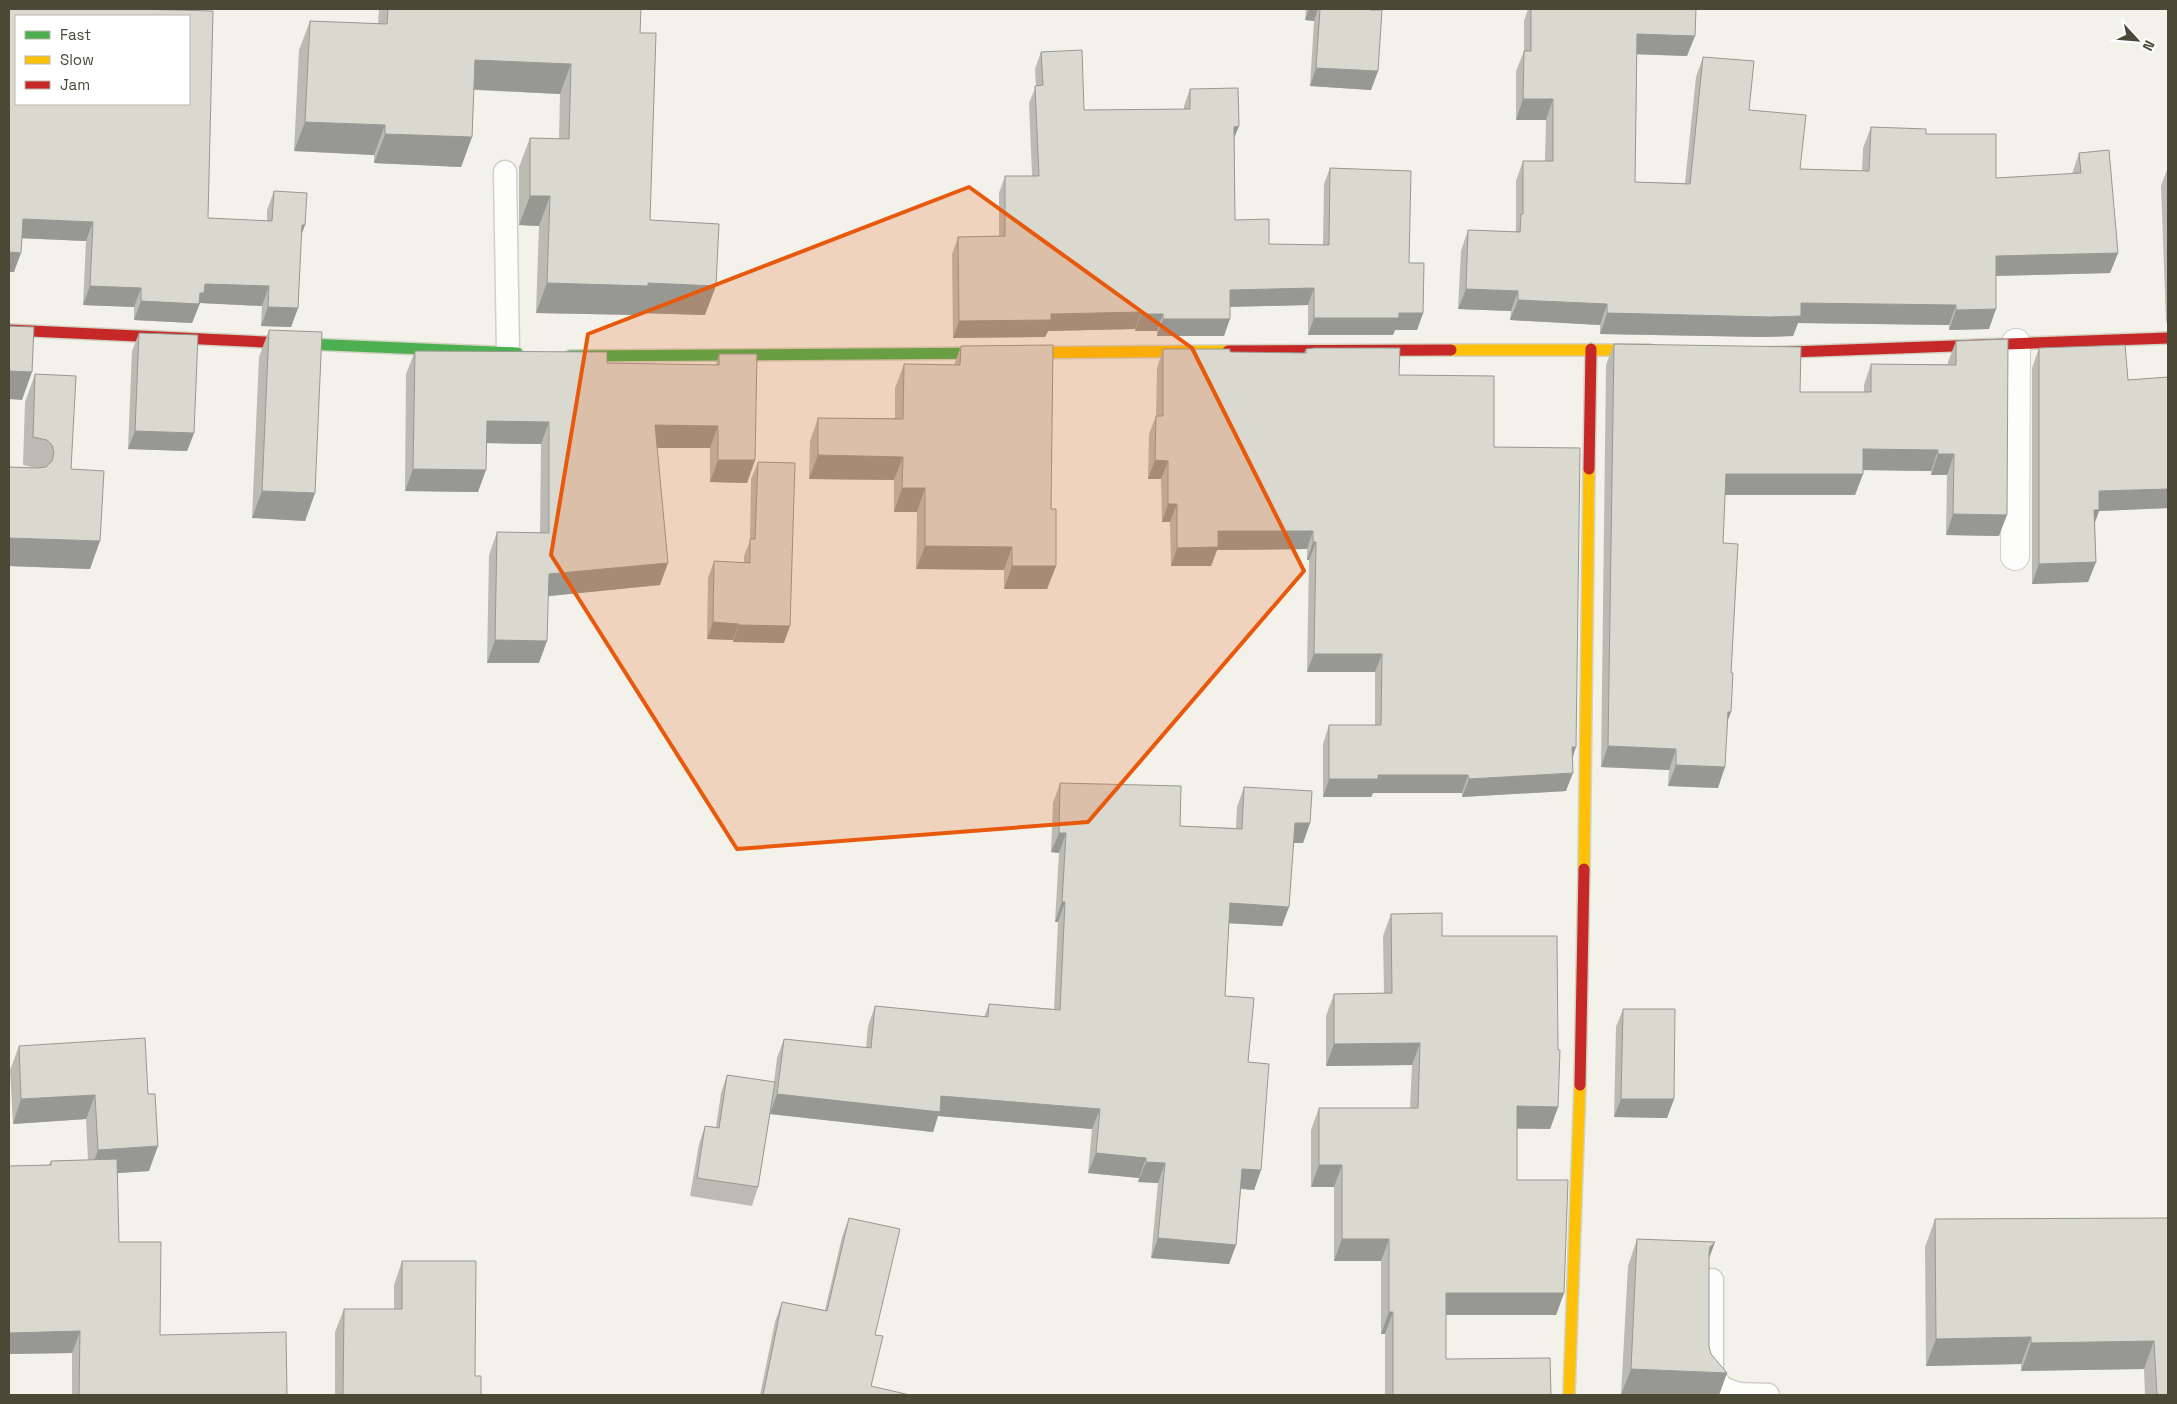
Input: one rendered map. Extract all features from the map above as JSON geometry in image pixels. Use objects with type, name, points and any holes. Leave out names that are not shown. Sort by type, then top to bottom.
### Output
[{"type":"street","points":[[9,330],[517,353]]},
{"type":"street","points":[[1753,352],[2168,338]]},
{"type":"street","points":[[2015,556],[2016,343]]},
{"type":"street","points":[[1570,1395],[1581,1050],[1591,349]]},
{"type":"street","points":[[562,355],[1658,350]]},
{"type":"lane","points":[[505,172],[517,353]]},
{"type":"lane","points":[[1712,1280],[1712,1374],[1722,1388],[1739,1394],[1768,1395]]},
{"type":"highlighted area","points":[[969,187],[1192,348],[1304,571],[1088,822],[737,849],[551,555],[588,334]]},
{"type":"building","points":[[9,9],[213,11],[208,218],[272,221],[274,191],[307,193],[305,225],[302,225],[298,308],[268,307],[269,286],[205,284],[204,293],[200,293],[199,304],[141,301],[141,288],[90,286],[93,222],[23,219],[21,253],[9,252]]},
{"type":"building","points":[[388,9],[641,9],[640,33],[656,33],[650,220],[719,224],[716,286],[648,283],[648,286],[547,283],[550,196],[530,196],[530,138],[569,139],[571,64],[475,60],[472,137],[385,134],[385,125],[305,122],[310,21],[387,24]]},
{"type":"building","points":[[1320,9],[1382,10],[1378,71],[1316,68]]},
{"type":"building","points":[[1531,9],[1696,9],[1695,36],[1637,34],[1635,182],[1690,184],[1703,57],[1754,61],[1749,110],[1806,115],[1800,169],[1869,171],[1871,127],[1926,129],[1926,134],[1996,134],[1996,178],[2081,173],[2079,153],[2109,150],[2118,253],[1996,256],[1996,309],[1956,310],[1956,305],[1801,303],[1801,316],[1607,313],[1607,304],[1518,300],[1518,291],[1466,289],[1468,230],[1520,232],[1521,214],[1523,214],[1523,161],[1553,161],[1553,99],[1523,99],[1524,51],[1531,51]]},
{"type":"building","points":[[1082,50],[1084,110],[1190,109],[1190,89],[1238,88],[1239,126],[1234,127],[1235,220],[1269,219],[1269,244],[1329,245],[1330,168],[1411,171],[1409,263],[1424,263],[1423,313],[1399,313],[1399,318],[1314,318],[1314,288],[1230,290],[1230,319],[1163,319],[1163,314],[1141,314],[1141,312],[1051,314],[1051,320],[959,321],[958,237],[1005,236],[1005,176],[1039,176],[1035,86],[1043,85],[1041,52]]},
{"type":"building","points":[[9,326],[34,327],[32,372],[9,371]]},
{"type":"building","points":[[269,330],[322,332],[315,493],[262,491]]},
{"type":"building","points":[[139,333],[198,335],[194,433],[135,431]]},
{"type":"building","points":[[2008,339],[2007,515],[1953,514],[1954,454],[1938,454],[1938,450],[1863,449],[1863,474],[1726,474],[1723,543],[1738,544],[1731,673],[1733,673],[1731,712],[1728,712],[1725,767],[1676,765],[1676,749],[1608,746],[1614,344],[1801,347],[1800,392],[1871,392],[1871,364],[1956,365],[1956,341]]},
{"type":"building","points":[[1053,345],[1051,509],[1056,509],[1056,566],[1012,566],[1012,547],[925,546],[925,488],[902,488],[903,457],[818,455],[818,418],[903,419],[904,364],[960,365],[961,346]]},
{"type":"building","points":[[2125,345],[2128,380],[2168,377],[2168,489],[2099,491],[2099,510],[2094,510],[2096,562],[2039,564],[2039,348]]},
{"type":"building","points":[[1400,348],[1399,375],[1494,376],[1494,447],[1580,448],[1576,747],[1572,747],[1573,773],[1469,779],[1468,775],[1378,775],[1378,779],[1329,779],[1329,725],[1381,725],[1382,654],[1314,654],[1316,542],[1313,542],[1313,531],[1218,531],[1218,547],[1177,548],[1177,504],[1168,504],[1168,461],[1155,460],[1156,416],[1163,416],[1163,349],[1230,349],[1230,352],[1306,353],[1306,349]]},
{"type":"building","points":[[415,351],[607,352],[607,363],[719,365],[719,354],[757,354],[755,460],[718,460],[718,426],[655,425],[668,563],[549,574],[547,641],[495,640],[497,532],[549,533],[549,422],[487,421],[486,470],[413,469]]},
{"type":"building","points":[[35,374],[76,376],[71,469],[104,471],[100,541],[9,538],[9,467],[46,467],[52,461],[54,453],[52,445],[47,440],[33,437]]},
{"type":"building","points":[[758,462],[795,463],[790,626],[739,625],[713,622],[714,561],[750,563],[750,539],[755,539]]},
{"type":"building","points":[[1060,783],[1181,786],[1180,826],[1242,829],[1244,787],[1312,791],[1310,823],[1295,823],[1289,907],[1230,903],[1225,996],[1254,998],[1248,1062],[1269,1064],[1261,1170],[1242,1169],[1236,1245],[1158,1238],[1165,1163],[1146,1162],[1146,1158],[1096,1153],[1100,1109],[941,1096],[940,1112],[777,1094],[784,1039],[871,1048],[875,1006],[988,1017],[989,1004],[1060,1010],[1065,902],[1062,902],[1066,833],[1059,833]]},
{"type":"building","points":[[1442,913],[1442,936],[1557,936],[1558,1050],[1560,1050],[1558,1107],[1517,1106],[1517,1180],[1568,1180],[1564,1293],[1446,1293],[1446,1359],[1550,1358],[1551,1395],[1393,1395],[1393,1312],[1389,1312],[1389,1239],[1342,1239],[1342,1165],[1319,1165],[1319,1108],[1418,1108],[1420,1043],[1334,1044],[1334,994],[1392,993],[1391,914]]},
{"type":"building","points":[[1623,1009],[1675,1009],[1674,1099],[1621,1099]]},
{"type":"building","points":[[145,1038],[148,1094],[155,1094],[158,1146],[98,1150],[95,1095],[21,1099],[19,1046]]},
{"type":"building","points":[[727,1075],[775,1082],[758,1187],[697,1178],[705,1126],[719,1128]]},
{"type":"building","points":[[117,1159],[119,1242],[161,1242],[160,1335],[286,1332],[287,1395],[79,1395],[80,1331],[9,1333],[9,1166],[51,1165],[51,1161]]},
{"type":"building","points":[[849,1218],[900,1229],[875,1335],[883,1336],[871,1386],[910,1395],[763,1395],[782,1302],[827,1311]]},
{"type":"building","points":[[2168,1218],[2168,1395],[2157,1395],[2154,1341],[2031,1343],[2031,1337],[1936,1339],[1935,1219]]},
{"type":"building","points":[[1637,1239],[1715,1242],[1710,1247],[1709,1253],[1709,1347],[1711,1354],[1727,1373],[1631,1369]]},
{"type":"building","points":[[402,1261],[476,1261],[475,1376],[481,1376],[481,1395],[343,1395],[344,1309],[402,1309]]},
{"type":"traffic: fast","points":[[307,344],[517,353]]},
{"type":"traffic: fast","points":[[570,356],[998,353]]},
{"type":"traffic: slow","points":[[1451,350],[1649,350]]},
{"type":"traffic: slow","points":[[998,353],[1228,351]]},
{"type":"traffic: slow","points":[[1584,869],[1589,469]]},
{"type":"traffic: slow","points":[[1569,1395],[1580,1085]]},
{"type":"traffic: jam","points":[[9,330],[307,344]]},
{"type":"traffic: jam","points":[[1762,353],[2168,338]]},
{"type":"traffic: jam","points":[[1589,469],[1591,349]]},
{"type":"traffic: jam","points":[[1228,351],[1451,350]]},
{"type":"traffic: jam","points":[[1580,1085],[1584,869]]}]
